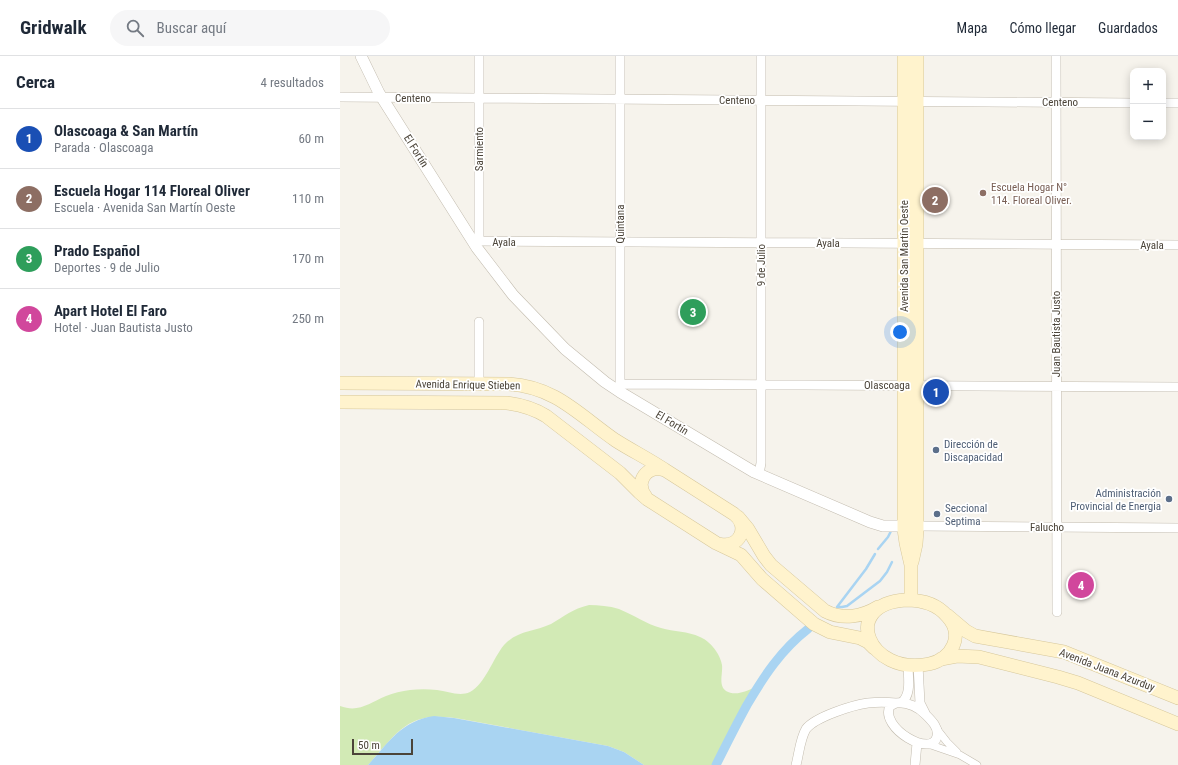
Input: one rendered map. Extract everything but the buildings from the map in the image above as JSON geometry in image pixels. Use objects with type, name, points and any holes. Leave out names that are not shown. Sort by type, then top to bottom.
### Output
[{"type":"main road","name":"Avenida San Martín Oeste","points":[[904,56],[910,101],[911,526],[905,540],[911,565],[911,600]]},
{"type":"main road","name":"Avenida San Martín Oeste","points":[[910,101],[917,56]]},
{"type":"main road","name":"Avenida Enrique Stieben","points":[[340,383],[522,385],[552,394],[614,439],[738,517],[750,531],[769,562],[825,611],[840,616],[850,616],[860,615],[880,606]]},
{"type":"main road","name":"Avenida Enrique Stieben","points":[[340,402],[502,403],[524,406],[535,410],[546,416],[620,473],[647,499],[716,543],[738,552],[762,579],[811,622],[830,632],[860,638],[868,642],[874,648]]},
{"type":"main road","name":"Avenida Enrique Stieben","points":[[647,499],[641,489],[641,483],[644,475],[654,469],[663,469],[668,472]]},
{"type":"main road","points":[[716,543],[721,545],[729,545],[738,539],[742,532],[742,527],[738,517]]},
{"type":"main road","points":[[797,610],[808,597]]},
{"type":"main road","points":[[911,600],[924,602],[934,606],[947,615],[953,626],[955,634],[950,652],[941,659],[932,663],[913,665],[890,660],[874,648],[869,638],[868,626],[872,615],[880,606],[894,601],[911,600]]},
{"type":"main road","name":"Avenida Juana Azurduy","points":[[947,615],[966,631],[976,636],[1064,652],[1178,698]]},
{"type":"main road","name":"Avenida Juana Azurduy","points":[[941,659],[957,656],[979,657],[1058,676],[1178,724]]},
{"type":"street","name":"El Fortín","points":[[361,56],[381,97],[513,295],[572,355],[620,388],[759,474],[870,522],[883,526],[911,526]]},
{"type":"street","name":"Sarmiento","points":[[477,243],[479,56]]},
{"type":"street","name":"Quintana","points":[[620,56],[620,388]]},
{"type":"street","name":"9 de Julio","points":[[759,474],[761,463],[761,56]]},
{"type":"street","name":"Juan Bautista Justo","points":[[1056,56],[1057,612]]},
{"type":"street","name":"Centeno","points":[[340,97],[1130,103]]},
{"type":"street","points":[[1166,103],[1178,103]]},
{"type":"street","name":"Ayala","points":[[477,243],[620,242],[1178,245]]},
{"type":"street","points":[[479,322],[479,384]]},
{"type":"street","name":"Olascoaga","points":[[620,388],[761,384],[1178,387]]},
{"type":"street","name":"Falucho","points":[[911,526],[1178,528]]},
{"type":"street","points":[[913,665],[906,699],[892,704],[889,709],[889,717],[891,721],[898,730],[911,740],[960,755],[977,765]]},
{"type":"street","points":[[913,665],[920,703],[926,715],[947,742],[960,755]]},
{"type":"street","points":[[796,765],[802,737],[810,725],[822,717],[861,704],[878,702],[898,703],[913,706],[926,715]]},
{"type":"street","points":[[928,744],[935,742],[937,739],[937,731],[935,726]]},
{"type":"street","points":[[915,765],[917,743]]},
{"type":"green space","points":[[589,605],[619,609],[656,626],[700,637],[711,645],[719,656],[722,665],[721,683],[726,691],[730,693],[738,693],[758,686],[716,765],[644,765],[624,752],[608,746],[461,719],[429,717],[417,720],[398,733],[368,765],[340,765],[340,706],[347,708],[358,708],[389,695],[410,690],[424,689],[458,694],[470,692],[481,683],[500,650],[509,640],[521,634],[545,627],[573,611]]},
{"type":"water","points":[[434,716],[454,718],[608,746],[624,752],[644,765],[368,765],[389,741],[404,728],[423,719]]},
{"type":"waterway","points":[[878,549],[888,537],[892,529]]},
{"type":"waterway","points":[[837,607],[866,569],[875,554]]},
{"type":"waterway","points":[[838,607],[847,606],[880,581],[892,562]]},
{"type":"waterway","points":[[716,765],[747,705],[760,684],[781,655],[808,629]]},
{"type":"place","name":"Escuela Hogar N° 114. Floreal Oliver.","points":[[983,193]]},
{"type":"place","name":"Escuela Hogar 114 Floreal Oliver","points":[[935,200]]},
{"type":"place","name":"Prado Español","points":[[693,312]]},
{"type":"place","name":"Olascoaga & San Martín","points":[[936,392]]},
{"type":"place","name":"Dirección de Discapacidad","points":[[936,450]]},
{"type":"place","name":"Administración Provincial de Energia","points":[[1169,499]]},
{"type":"place","name":"Seccional Septima","points":[[937,514]]},
{"type":"place","name":"Apart Hotel El Faro","points":[[1081,585]]}]
